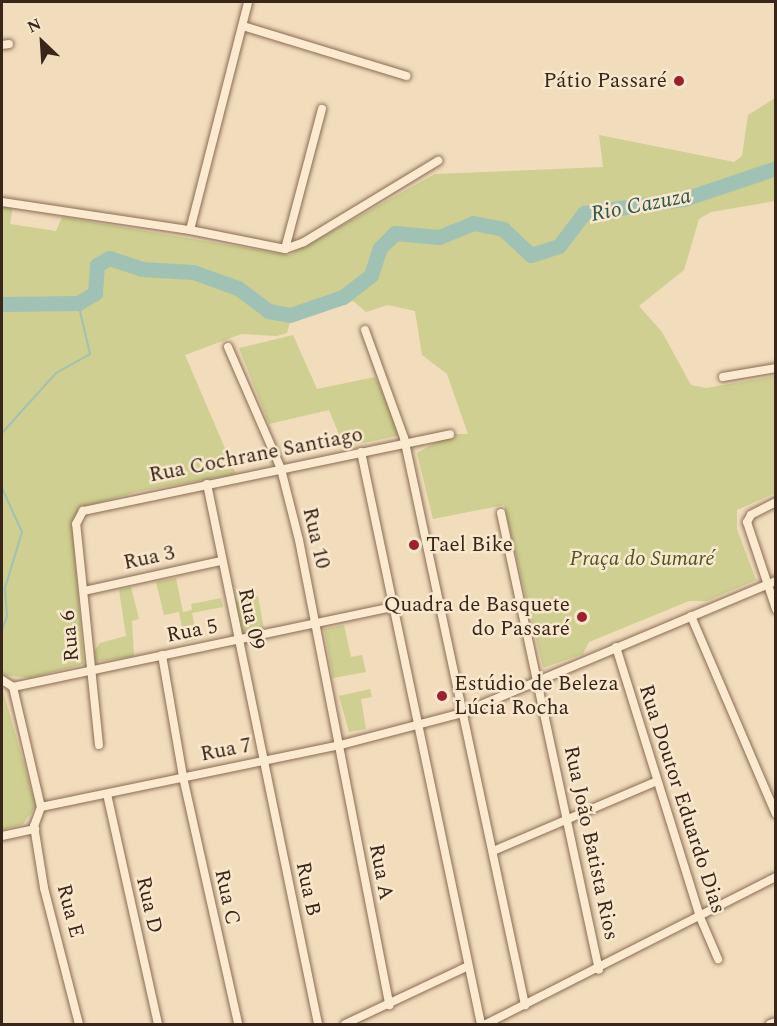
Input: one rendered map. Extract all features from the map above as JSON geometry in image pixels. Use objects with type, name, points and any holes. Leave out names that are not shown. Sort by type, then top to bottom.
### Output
[{"type":"street","points":[[190,230],[248,2]]},
{"type":"street","points":[[243,26],[408,76]]},
{"type":"street","points":[[285,249],[322,109]]},
{"type":"street","points":[[2,202],[190,230],[285,249],[403,185],[438,161]]},
{"type":"street","points":[[365,330],[405,443],[525,1005]]},
{"type":"street","name":"Rua 10","points":[[228,347],[280,469],[316,624],[340,745]]},
{"type":"street","points":[[723,377],[776,368]]},
{"type":"street","name":"Rua Cochrane Santiago","points":[[76,524],[83,511],[94,507],[450,434]]},
{"type":"street","points":[[361,452],[391,607],[481,1024]]},
{"type":"street","name":"Rua 09","points":[[207,484],[262,761]]},
{"type":"street","points":[[776,502],[751,515],[747,525],[776,609]]},
{"type":"street","name":"Rua João Batista Rios","points":[[501,513],[599,970]]},
{"type":"street","name":"Rua 6","points":[[76,524],[99,745]]},
{"type":"street","name":"Rua 3","points":[[84,591],[221,561]]},
{"type":"street","name":"Rua 7","points":[[41,807],[340,745],[462,713],[776,581]]},
{"type":"street","name":"Rua 5","points":[[13,687],[391,607]]},
{"type":"street","points":[[691,615],[776,814]]},
{"type":"street","name":"Rua Doutor Eduardo Dias","points":[[616,647],[700,917],[718,959]]},
{"type":"street","name":"Rua C","points":[[162,655],[183,777],[238,1024]]},
{"type":"street","points":[[2,680],[13,687],[41,807]]},
{"type":"street","name":"Rua A","points":[[340,745],[389,1005]]},
{"type":"street","name":"Rua B","points":[[262,761],[318,1024]]},
{"type":"street","points":[[493,851],[657,782]]},
{"type":"street","name":"Rua D","points":[[107,794],[158,1024]]},
{"type":"street","name":"Rua E","points":[[41,807],[34,818],[34,829],[44,888],[79,1024]]},
{"type":"street","points":[[2,836],[34,829]]},
{"type":"street","points":[[486,1024],[599,970],[776,877]]},
{"type":"street","points":[[345,1024],[468,966]]},
{"type":"street","points":[[770,1024],[776,1022]]},
{"type":"green space","name":"Praça do Sumaré","points":[[775,98],[775,201],[711,212],[699,219],[684,270],[639,306],[662,332],[691,385],[706,388],[775,376],[775,493],[737,510],[737,529],[756,580],[707,601],[689,601],[589,642],[583,654],[543,668],[504,505],[433,519],[417,453],[450,434],[468,434],[447,374],[422,355],[415,311],[388,305],[366,312],[353,301],[290,321],[287,333],[277,336],[241,334],[185,355],[236,474],[136,492],[81,508],[72,524],[84,664],[30,678],[2,675],[2,206],[13,206],[10,224],[56,231],[62,217],[289,255],[435,174],[603,167],[599,135],[734,162],[742,156],[748,115]]},
{"type":"green space","points":[[293,335],[317,389],[375,377],[402,435],[344,447],[329,410],[269,424],[239,348]]},
{"type":"green space","points":[[176,578],[183,612],[192,610],[191,604],[221,598],[223,607],[192,613],[197,639],[185,642],[179,612],[164,615],[156,582]]},
{"type":"green space","points":[[131,587],[139,619],[132,621],[134,656],[94,662],[92,654],[100,643],[126,636],[119,590]]},
{"type":"green space","points":[[258,596],[264,629],[243,633],[234,602]]},
{"type":"green space","points":[[344,625],[351,657],[362,655],[366,672],[333,678],[324,629]]},
{"type":"green space","points":[[2,687],[36,806],[23,824],[2,830]]},
{"type":"green space","points":[[370,689],[372,697],[361,699],[366,729],[349,732],[339,696]]},
{"type":"waterway","name":"Rio Cazuza","points":[[2,304],[78,303],[95,293],[97,265],[109,258],[142,269],[193,272],[238,288],[268,311],[290,315],[343,297],[371,275],[380,248],[395,233],[439,237],[473,223],[503,229],[531,255],[559,246],[584,213],[684,199],[776,168]]},
{"type":"waterway","points":[[2,433],[56,373],[90,354],[78,303]]},
{"type":"waterway","points":[[2,488],[22,532],[5,588],[7,616],[2,630]]},
{"type":"place","name":"Pátio Passaré","points":[[679,81]]},
{"type":"place","name":"Tael Bike","points":[[414,545]]},
{"type":"place","name":"Quadra de Basquete do Passaré","points":[[582,617]]},
{"type":"place","name":"Estúdio de Beleza Lúcia Rocha","points":[[442,696]]}]
